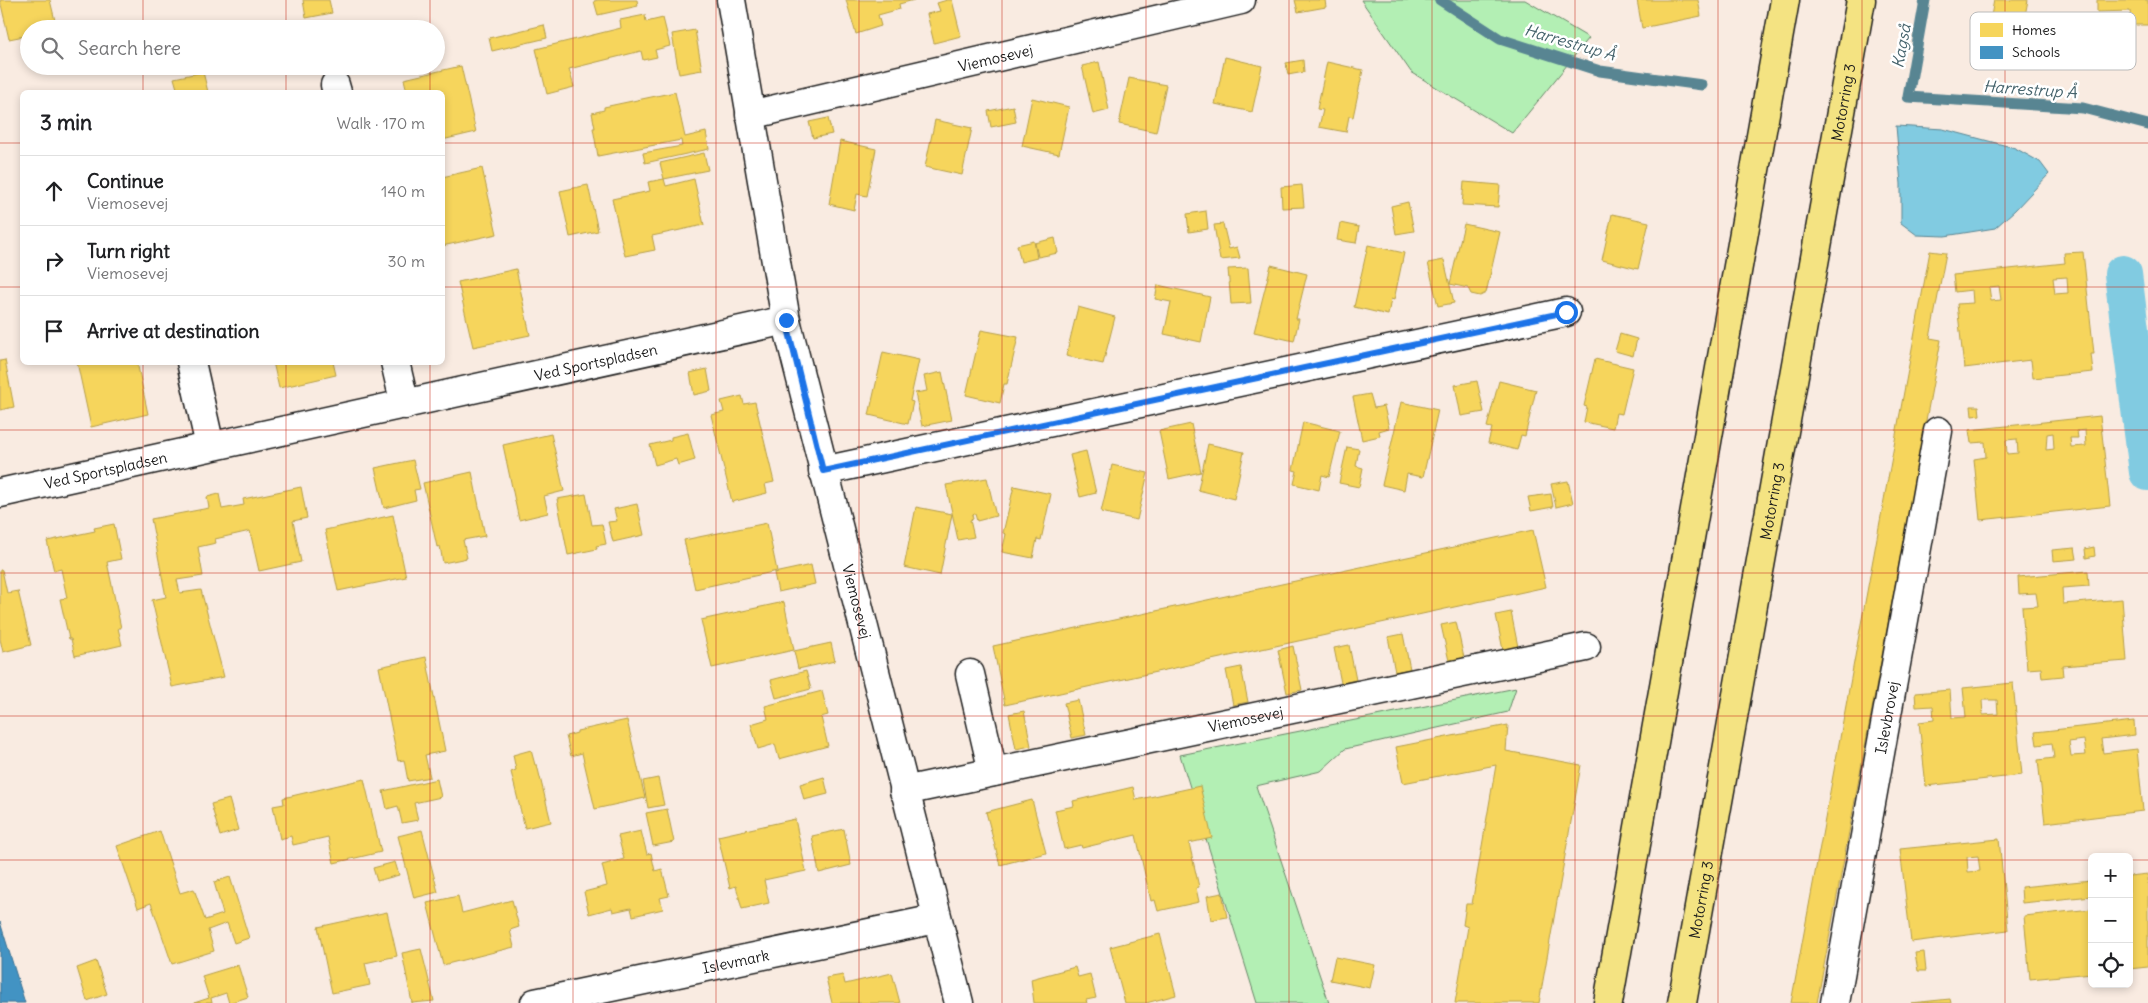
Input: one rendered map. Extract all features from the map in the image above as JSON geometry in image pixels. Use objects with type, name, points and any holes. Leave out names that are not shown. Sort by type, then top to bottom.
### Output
[{"type":"highway","points":[[1608,1003],[1785,0]]},
{"type":"highway","name":"Motorring 3","points":[[1682,1003],[1861,0]]},
{"type":"street","name":"Viemosevej","points":[[731,0],[786,320],[936,919],[959,1003]]},
{"type":"street","name":"Viemosevej","points":[[750,115],[1241,0]]},
{"type":"street","points":[[823,471],[1566,312]]},
{"type":"street","name":"Ved Sportspladsen","points":[[0,494],[786,320]]},
{"type":"street","points":[[193,365],[210,446]]},
{"type":"street","points":[[397,365],[405,404]]},
{"type":"street","name":"Islevbrovej","points":[[1835,1003],[1938,431]]},
{"type":"street","name":"Viemosevej","points":[[904,791],[1586,648]]},
{"type":"street","points":[[970,674],[993,772]]},
{"type":"street","name":"Islevmark","points":[[535,1003],[936,919]]},
{"type":"green space","points":[[1361,0],[1525,0],[1589,38],[1512,133],[1411,72]]},
{"type":"green space","points":[[1516,688],[1508,712],[1345,749],[1321,771],[1256,786],[1329,1003],[1257,1003],[1180,755]]},
{"type":"water","points":[[1896,126],[1943,129],[2015,148],[2040,162],[2049,174],[1995,228],[1945,236],[1917,235],[1901,223],[1901,184]]},
{"type":"building: Homes","points":[[0,0],[50,0],[55,20],[20,20],[20,37],[9,39]]},
{"type":"building: Homes","points":[[303,0],[329,0],[332,13],[306,18]]},
{"type":"building: Homes","points":[[637,0],[638,6],[598,15],[594,1]]},
{"type":"building: Homes","points":[[846,0],[914,0],[899,4],[900,9],[878,15],[881,26],[856,34]]},
{"type":"building: Homes","points":[[952,0],[961,36],[934,43],[927,14],[940,11],[937,3]]},
{"type":"building: Homes","points":[[1295,0],[1325,0],[1326,7],[1298,12]]},
{"type":"building: Homes","points":[[1637,0],[1698,0],[1701,16],[1642,28]]},
{"type":"building: Homes","points":[[1994,0],[2028,0],[2026,12],[1992,12]]},
{"type":"building: Homes","points":[[2097,0],[2148,0],[2148,25],[2136,25],[2136,12],[2097,12]]},
{"type":"building: Homes","points":[[645,15],[646,22],[663,18],[670,46],[655,50],[657,57],[643,60],[641,51],[569,69],[574,87],[547,94],[536,49],[621,28],[620,20]]},
{"type":"building: Homes","points":[[544,25],[547,38],[492,51],[489,38]]},
{"type":"building: Homes","points":[[695,30],[702,70],[679,74],[672,34]]},
{"type":"building: Homes","points":[[1225,57],[1262,66],[1252,112],[1215,104]]},
{"type":"building: Homes","points":[[1303,60],[1304,72],[1288,75],[1286,63]]},
{"type":"building: Homes","points":[[1099,62],[1109,110],[1093,114],[1082,66]]},
{"type":"building: Homes","points":[[1327,62],[1363,70],[1353,117],[1349,116],[1346,132],[1319,127],[1323,110],[1317,109]]},
{"type":"building: Homes","points":[[461,66],[476,132],[445,139],[445,90],[407,90],[404,79],[422,75],[445,75],[445,70]]},
{"type":"building: Homes","points":[[188,75],[204,75],[208,90],[177,90],[174,78]]},
{"type":"building: Homes","points":[[1129,78],[1166,85],[1156,132],[1119,124]]},
{"type":"building: Homes","points":[[675,92],[685,137],[706,132],[709,149],[645,163],[643,153],[682,146],[681,140],[598,156],[592,113],[604,110],[604,107]]},
{"type":"building: Homes","points":[[1032,98],[1069,107],[1059,154],[1022,146]]},
{"type":"building: Homes","points":[[1013,106],[1016,122],[991,127],[988,111]]},
{"type":"building: Homes","points":[[828,118],[832,134],[813,138],[809,122]]},
{"type":"building: Homes","points":[[935,120],[972,128],[962,175],[925,167]]},
{"type":"building: Homes","points":[[840,141],[876,149],[867,196],[857,194],[854,210],[829,204]]},
{"type":"building: Homes","points":[[704,153],[708,170],[664,179],[660,163]]},
{"type":"building: Homes","points":[[482,168],[497,234],[445,245],[445,176]]},
{"type":"building: Homes","points":[[664,179],[666,186],[694,179],[704,225],[652,236],[655,250],[625,256],[612,199],[650,191],[648,182]]},
{"type":"building: Homes","points":[[1464,182],[1500,185],[1498,207],[1462,205]]},
{"type":"building: Homes","points":[[588,185],[598,231],[570,237],[560,191]]},
{"type":"building: Homes","points":[[1302,185],[1304,207],[1282,208],[1281,187]]},
{"type":"building: Homes","points":[[1408,202],[1414,231],[1396,234],[1391,206]]},
{"type":"building: Homes","points":[[1206,211],[1208,229],[1189,232],[1187,214]]},
{"type":"building: Homes","points":[[1612,214],[1649,222],[1638,269],[1602,260]]},
{"type":"building: Homes","points":[[1340,223],[1359,227],[1356,243],[1337,240]]},
{"type":"building: Homes","points":[[1223,224],[1229,249],[1237,247],[1240,258],[1220,260],[1214,225]]},
{"type":"building: Homes","points":[[1464,224],[1500,232],[1486,293],[1480,296],[1471,294],[1468,288],[1450,284]]},
{"type":"building: Homes","points":[[1055,238],[1058,253],[1038,257],[1035,243]]},
{"type":"building: Homes","points":[[1034,241],[1037,258],[1021,262],[1017,245]]},
{"type":"building: Homes","points":[[1368,245],[1404,253],[1394,300],[1391,299],[1388,315],[1354,307]]},
{"type":"building: Homes","points":[[1930,251],[1946,253],[1930,338],[1941,340],[1817,1003],[1791,1003]]},
{"type":"building: Homes","points":[[2083,252],[2094,354],[2091,354],[2093,372],[2033,378],[2031,360],[1964,368],[1957,304],[1973,303],[1972,290],[1955,292],[1953,275],[2065,263],[2064,253]],"holes":[[[2067,277],[2068,293],[2055,294],[2053,278]],[[1999,286],[2001,300],[1991,301],[1989,287]]]},
{"type":"building: Homes","points":[[1444,260],[1454,303],[1438,306],[1428,263]]},
{"type":"building: Homes","points":[[1271,265],[1307,274],[1296,319],[1299,319],[1294,341],[1254,332]]},
{"type":"building: Homes","points":[[1248,268],[1251,303],[1231,304],[1228,269]]},
{"type":"building: Homes","points":[[516,269],[530,335],[473,347],[458,282]]},
{"type":"building: Homes","points":[[1158,285],[1210,297],[1201,342],[1164,334],[1171,302],[1155,299]]},
{"type":"building: Homes","points":[[1078,307],[1115,317],[1103,364],[1066,356]]},
{"type":"building: Homes","points":[[981,330],[1018,337],[1007,384],[1004,384],[1000,403],[966,395]]},
{"type":"building: Homes","points":[[1620,334],[1637,339],[1633,356],[1615,351]]},
{"type":"building: Homes","points":[[883,352],[919,360],[910,401],[913,402],[908,424],[869,415]]},
{"type":"building: Homes","points":[[1595,359],[1633,368],[1622,414],[1616,413],[1613,428],[1584,422],[1587,407],[1584,406]]},
{"type":"building: Homes","points":[[5,360],[14,407],[0,410],[0,361]]},
{"type":"building: Homes","points":[[78,365],[138,365],[148,414],[91,427]]},
{"type":"building: Homes","points":[[274,365],[334,365],[336,375],[279,388]]},
{"type":"building: Homes","points":[[707,369],[711,391],[694,395],[690,373]]},
{"type":"building: Homes","points":[[942,372],[952,420],[922,426],[915,393],[927,391],[924,376]]},
{"type":"building: Homes","points":[[1477,381],[1484,412],[1461,416],[1455,385]]},
{"type":"building: Homes","points":[[1499,381],[1536,390],[1525,436],[1521,435],[1517,450],[1488,443],[1492,428],[1487,427]]},
{"type":"building: Homes","points":[[1370,394],[1374,408],[1384,406],[1389,428],[1379,431],[1380,436],[1362,440],[1353,397]]},
{"type":"building: Homes","points":[[742,396],[744,404],[755,402],[774,482],[765,484],[767,493],[732,502],[711,415],[724,412],[721,401]]},
{"type":"building: Homes","points":[[1401,402],[1438,410],[1423,477],[1407,474],[1404,490],[1382,485]]},
{"type":"building: Homes","points":[[1971,406],[1979,406],[1980,415],[1972,416]]},
{"type":"building: Homes","points":[[2100,416],[2110,506],[1980,520],[1974,459],[1986,457],[1985,442],[1971,443],[1969,430]],"holes":[[[2085,430],[2086,446],[2071,447],[2070,438],[2078,438],[2077,431]],[[2053,433],[2054,449],[2046,450],[2047,434]],[[2017,439],[2018,453],[2007,454],[2006,440]]]},
{"type":"building: Homes","points":[[1303,422],[1340,431],[1329,477],[1322,475],[1319,490],[1294,484],[1297,471],[1293,470]]},
{"type":"building: Homes","points":[[1191,424],[1201,472],[1169,479],[1159,431]]},
{"type":"building: Homes","points":[[688,433],[695,460],[678,465],[676,459],[655,465],[650,445],[671,440],[671,437]]},
{"type":"building: Homes","points":[[551,434],[564,491],[544,496],[548,513],[519,520],[503,445]]},
{"type":"building: Homes","points":[[1208,444],[1244,452],[1234,499],[1198,490]]},
{"type":"building: Homes","points":[[1347,447],[1359,449],[1356,466],[1363,468],[1359,487],[1339,483]]},
{"type":"building: Homes","points":[[1086,451],[1096,493],[1080,497],[1070,455]]},
{"type":"building: Homes","points":[[413,460],[420,489],[414,490],[416,500],[384,508],[375,468]]},
{"type":"building: Homes","points":[[1112,465],[1148,473],[1137,520],[1101,512]]},
{"type":"building: Homes","points":[[472,472],[485,536],[463,540],[467,558],[443,563],[440,546],[437,547],[423,483]]},
{"type":"building: Homes","points":[[987,478],[996,516],[977,521],[975,514],[972,515],[973,519],[970,520],[974,537],[958,540],[946,485]]},
{"type":"building: Homes","points":[[1568,481],[1573,503],[1556,507],[1551,484]]},
{"type":"building: Homes","points":[[1014,486],[1051,494],[1041,540],[1037,539],[1033,558],[1002,552],[1006,534],[1003,533]]},
{"type":"building: Homes","points":[[301,487],[307,518],[293,521],[301,562],[259,571],[250,531],[215,539],[216,543],[198,547],[203,576],[177,580],[180,593],[201,590],[224,677],[172,687],[152,600],[166,597],[151,519],[209,508],[207,497],[219,494],[222,509],[244,505],[243,499]]},
{"type":"building: Homes","points":[[586,494],[592,525],[602,524],[606,544],[596,546],[597,549],[568,555],[557,499]]},
{"type":"building: Homes","points":[[1551,494],[1553,507],[1531,511],[1528,497]]},
{"type":"building: Homes","points":[[637,504],[644,535],[613,542],[608,522],[617,521],[614,509]]},
{"type":"building: Homes","points":[[916,507],[952,514],[940,575],[904,567]]},
{"type":"building: Homes","points":[[393,515],[406,577],[338,591],[325,530]]},
{"type":"building: Homes","points":[[767,523],[777,571],[695,589],[684,540]]},
{"type":"building: Homes","points":[[114,524],[121,559],[107,562],[121,628],[118,628],[122,645],[75,656],[60,599],[67,598],[61,569],[54,571],[47,541],[95,531],[94,528]]},
{"type":"building: Homes","points":[[1533,530],[1546,587],[1005,705],[993,646]]},
{"type":"building: Homes","points":[[2094,547],[2095,556],[2086,558],[2085,549]]},
{"type":"building: Homes","points":[[2075,548],[2077,559],[2053,561],[2052,550]]},
{"type":"building: Homes","points":[[811,565],[815,584],[778,592],[774,573]]},
{"type":"building: Homes","points":[[0,570],[2,570],[7,593],[18,591],[31,645],[3,652],[0,639]]},
{"type":"building: Homes","points":[[2088,571],[2089,586],[2062,588],[2063,604],[2122,599],[2127,661],[2062,666],[2063,676],[2042,678],[2041,668],[2027,669],[2022,607],[2038,606],[2036,593],[2019,594],[2018,577]]},
{"type":"building: Homes","points":[[784,602],[794,650],[712,668],[701,620]]},
{"type":"building: Homes","points":[[1511,612],[1518,647],[1503,650],[1496,615]]},
{"type":"building: Homes","points":[[1456,622],[1464,658],[1449,661],[1441,625]]},
{"type":"building: Homes","points":[[1403,634],[1410,669],[1395,672],[1388,637]]},
{"type":"building: Homes","points":[[831,643],[835,661],[798,669],[794,651]]},
{"type":"building: Homes","points":[[1349,645],[1356,680],[1341,683],[1334,648]]},
{"type":"building: Homes","points":[[1293,646],[1302,690],[1287,693],[1278,650]]},
{"type":"building: Homes","points":[[426,657],[445,751],[425,755],[430,777],[408,781],[404,760],[398,761],[379,667]]},
{"type":"building: Homes","points":[[1241,667],[1248,702],[1233,705],[1226,670]]},
{"type":"building: Homes","points":[[806,671],[811,689],[776,698],[771,680]]},
{"type":"building: Homes","points":[[2013,683],[2022,775],[1926,786],[1919,722],[1934,720],[1933,706],[1916,707],[1915,693],[1950,690],[1952,718],[1966,717],[1963,688]],"holes":[[[1982,700],[1997,700],[1998,714],[1983,715]]]},
{"type":"building: Homes","points":[[822,691],[828,715],[821,717],[828,746],[779,759],[775,744],[758,749],[751,724],[768,719],[765,706]]},
{"type":"building: Homes","points":[[1078,700],[1086,735],[1072,738],[1064,703]]},
{"type":"building: Homes","points":[[1024,711],[1031,746],[1016,749],[1009,714]]},
{"type":"building: Homes","points":[[627,720],[645,798],[595,809],[582,753],[571,756],[566,736],[577,733],[577,731]]},
{"type":"building: Homes","points":[[2134,721],[2135,735],[2101,739],[2103,753],[2137,749],[2143,811],[2045,823],[2038,760],[2054,758],[2052,743],[2037,745],[2035,732]],"holes":[[[2084,740],[2086,755],[2071,756],[2069,742]]]},
{"type":"building: Homes","points":[[1508,725],[1506,751],[1581,765],[1539,1003],[1455,1003],[1468,927],[1463,925],[1466,904],[1472,904],[1496,765],[1403,783],[1396,747]]},
{"type":"building: Homes","points":[[531,750],[535,765],[537,765],[551,822],[525,828],[511,772],[516,770],[513,755]]},
{"type":"building: Homes","points":[[824,777],[828,794],[804,800],[800,784]]},
{"type":"building: Homes","points":[[658,778],[664,805],[648,808],[643,781]]},
{"type":"building: Homes","points":[[364,779],[381,852],[334,863],[328,837],[293,845],[291,836],[280,839],[273,806],[284,804],[283,798]]},
{"type":"building: Homes","points":[[437,779],[441,797],[414,803],[418,820],[402,823],[398,806],[387,809],[383,791]]},
{"type":"building: Homes","points":[[1200,786],[1212,838],[1189,843],[1199,887],[1196,888],[1199,902],[1158,911],[1155,900],[1151,901],[1136,835],[1082,848],[1081,845],[1064,849],[1055,810],[1074,806],[1073,801],[1133,787],[1136,800]]},
{"type":"building: Homes","points":[[229,799],[238,830],[220,836],[211,804]]},
{"type":"building: Homes","points":[[1032,800],[1046,853],[1000,865],[986,812]]},
{"type":"building: Homes","points":[[667,809],[674,842],[653,846],[646,813]]},
{"type":"building: Homes","points":[[795,819],[806,871],[764,880],[769,903],[742,909],[736,886],[730,888],[718,836]]},
{"type":"building: Homes","points":[[844,829],[851,865],[819,873],[812,836]]},
{"type":"building: Homes","points":[[422,830],[438,892],[414,898],[398,836]]},
{"type":"building: Homes","points":[[160,831],[180,893],[194,889],[205,920],[223,914],[214,882],[230,877],[249,938],[234,943],[227,923],[208,930],[214,951],[172,964],[151,903],[138,908],[117,846]]},
{"type":"building: Homes","points":[[641,831],[647,854],[651,853],[655,871],[662,869],[669,896],[660,898],[663,909],[633,916],[631,908],[613,912],[612,908],[589,914],[584,892],[607,886],[602,865],[624,859],[618,836]]},
{"type":"building: Homes","points":[[1999,839],[2008,930],[1911,942],[1900,849]],"holes":[[[1978,856],[1980,871],[1968,872],[1967,857]]]},
{"type":"building: Homes","points":[[395,862],[399,875],[377,881],[373,868]]},
{"type":"building: Homes","points":[[2148,874],[2148,967],[2133,969],[2133,898],[2133,876]]},
{"type":"building: Homes","points":[[2088,880],[2088,896],[2022,903],[2021,887]]},
{"type":"building: Homes","points":[[1222,893],[1227,917],[1211,920],[1207,896]]},
{"type":"building: Homes","points":[[458,896],[462,913],[512,900],[519,927],[510,930],[514,947],[443,965],[427,903]]},
{"type":"building: Homes","points":[[2088,909],[2088,973],[2030,979],[2024,916]]},
{"type":"building: Homes","points":[[387,912],[397,956],[365,963],[370,985],[332,993],[318,927]]},
{"type":"building: Homes","points":[[1160,934],[1176,995],[1146,1003],[1125,1003],[1110,947]]},
{"type":"building: Homes","points":[[421,949],[434,1001],[412,1003],[402,953]]},
{"type":"building: Homes","points":[[1924,952],[1926,971],[1918,971],[1915,953]]},
{"type":"building: Homes","points":[[1335,957],[1375,965],[1370,988],[1330,980]]},
{"type":"building: Homes","points":[[96,961],[107,994],[87,1001],[77,968]]},
{"type":"building: Homes","points":[[238,965],[248,997],[229,1003],[226,993],[211,998],[212,1003],[194,1003],[209,998],[202,976]]},
{"type":"building: Homes","points":[[1075,967],[1078,977],[1090,974],[1096,998],[1086,1000],[1087,1003],[1034,1003],[1031,979]]},
{"type":"building: Homes","points":[[892,973],[900,1003],[832,1003],[826,978],[843,975],[845,984]]},
{"type":"building: Homes","points":[[1950,999],[1951,1003],[1911,1003]]},
{"type":"building: Schools","points":[[0,922],[25,1003],[0,1003]]},
{"type":"waterway","name":"Harrestrup Å","points":[[1440,0],[1500,39],[1600,71],[1702,85]]},
{"type":"waterway","name":"Harrestrup Å","points":[[1925,0],[1908,97],[2083,108],[2148,125]]},
{"type":"waterway","points":[[2123,274],[2148,472]]},
{"type":"route","points":[[786,320],[823,471],[1566,312]]},
{"type":"water label","name":"Kagså","points":[[1901,46]]}]
